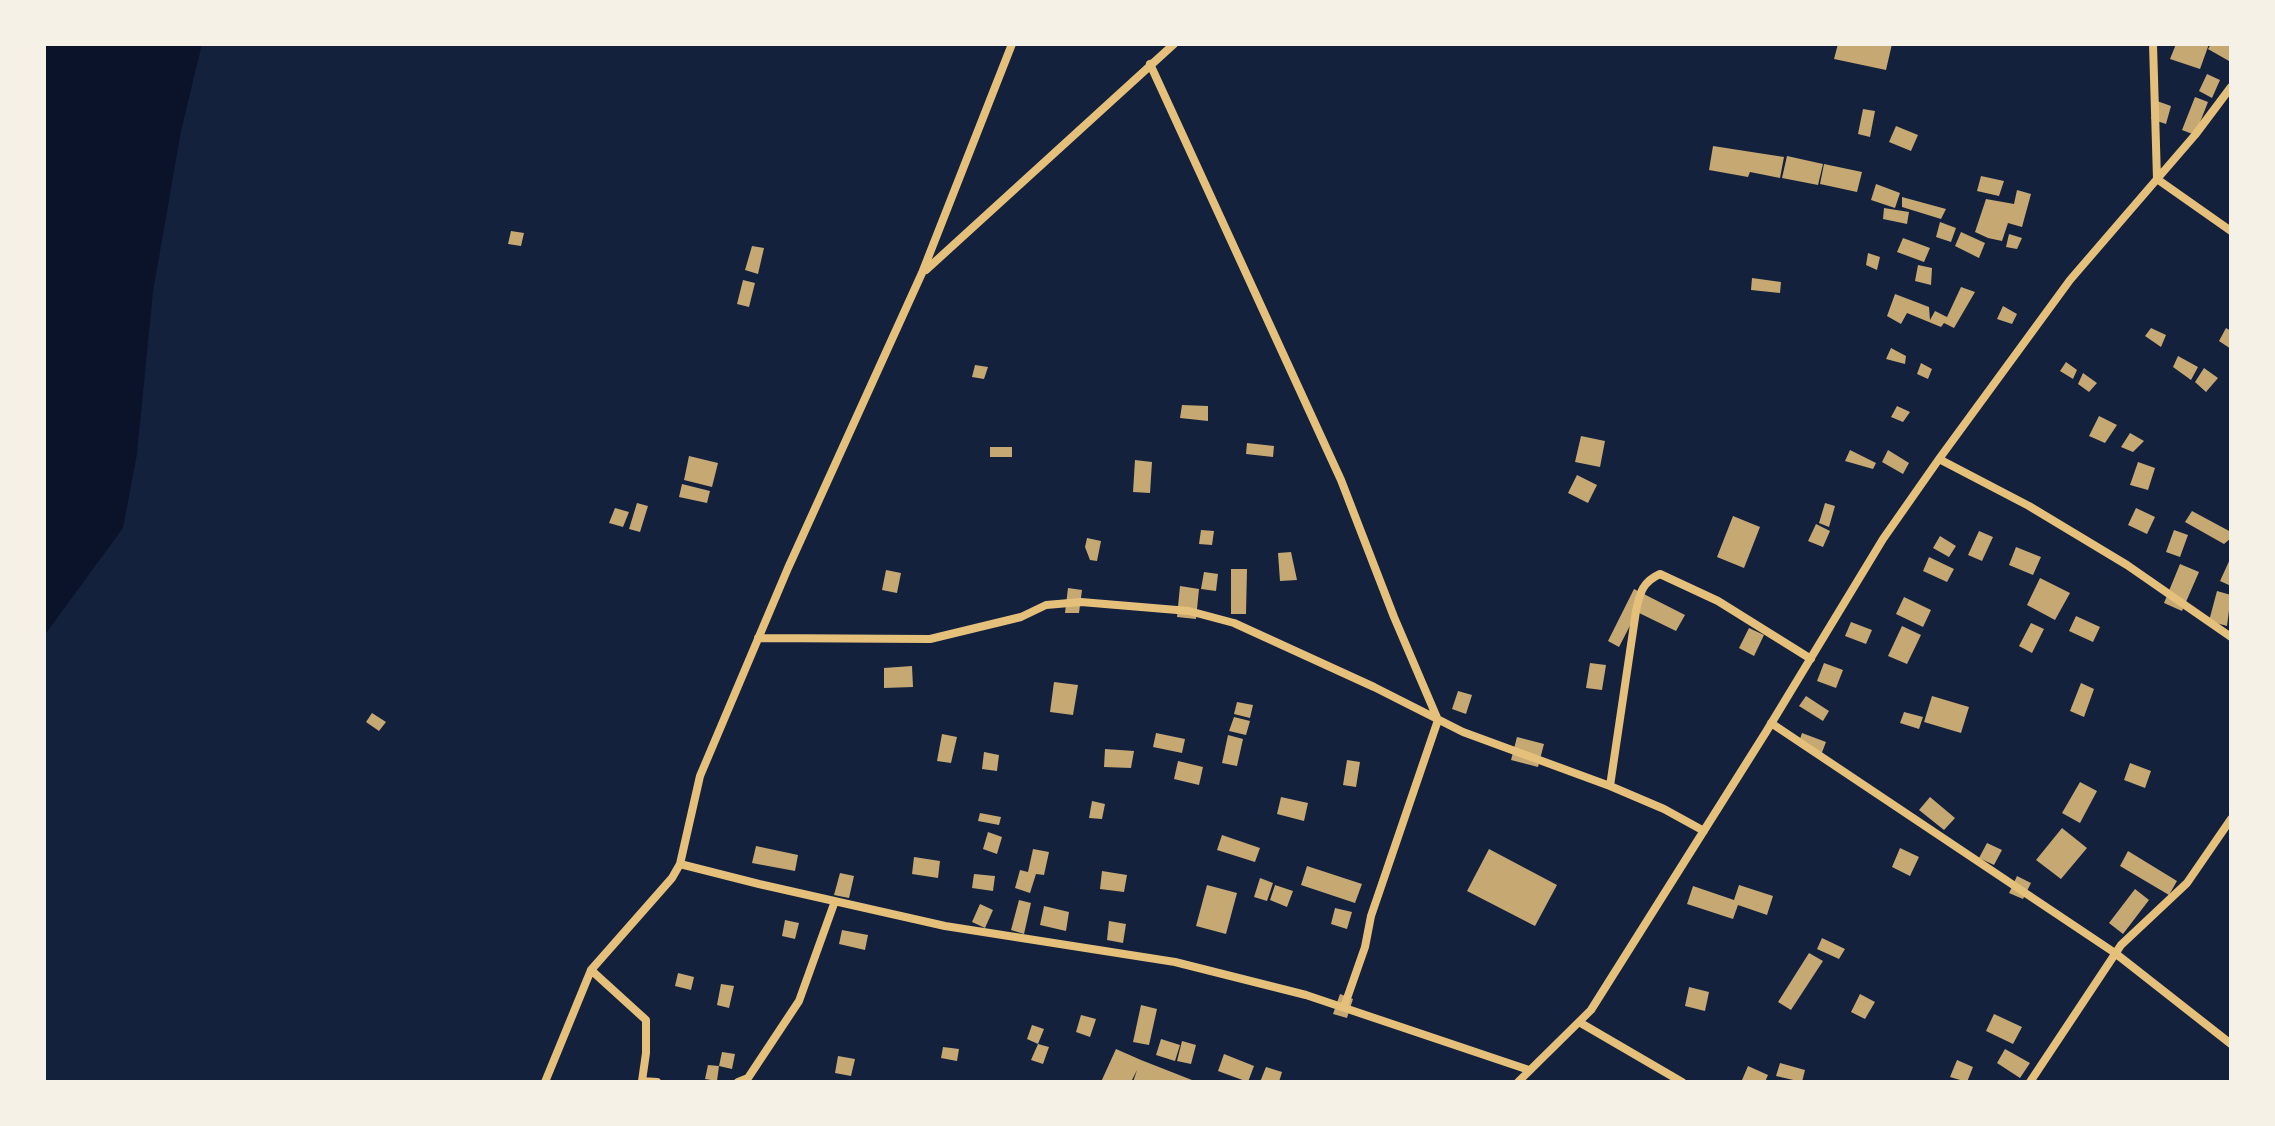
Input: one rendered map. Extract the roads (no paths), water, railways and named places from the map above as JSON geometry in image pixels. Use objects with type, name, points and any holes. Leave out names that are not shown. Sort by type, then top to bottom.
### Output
[{"type":"street","points":[[545,1082],[591,970],[672,878],[680,864],[700,776],[758,638],[922,273],[1012,44]]},
{"type":"street","points":[[922,273],[1174,44]]},
{"type":"street","points":[[2153,44],[2157,179]]},
{"type":"street","points":[[1150,64],[1341,480],[1438,720],[1371,916],[1365,947],[1344,1007]]},
{"type":"street","points":[[1518,1082],[1591,1010],[1883,539],[1939,459],[2070,280],[2231,87]]},
{"type":"street","points":[[2157,179],[2231,231]]},
{"type":"street","points":[[1939,459],[2029,506],[2127,565],[2231,637]]},
{"type":"street","points":[[1610,786],[1636,611],[1640,592],[1648,579],[1660,574],[1718,601],[1811,659]]},
{"type":"street","points":[[758,638],[930,639],[1021,617],[1046,605],[1081,602],[1189,611],[1234,623],[1463,732],[1610,786],[1664,809],[1704,831]]},
{"type":"street","points":[[1771,723],[2115,953],[2231,1044]]},
{"type":"street","points":[[2030,1082],[2115,953],[2131,933],[2187,883],[2231,819]]},
{"type":"street","points":[[680,864],[945,926],[1175,962],[1306,995],[1529,1070]]},
{"type":"street","points":[[738,1082],[748,1078],[799,1001],[835,901]]},
{"type":"street","points":[[591,970],[646,1020],[642,1081],[657,1082]]},
{"type":"street","points":[[1579,1022],[1682,1082]]},
{"type":"water","points":[[44,44],[202,44],[181,131],[153,292],[137,454],[123,528],[44,636]]}]
